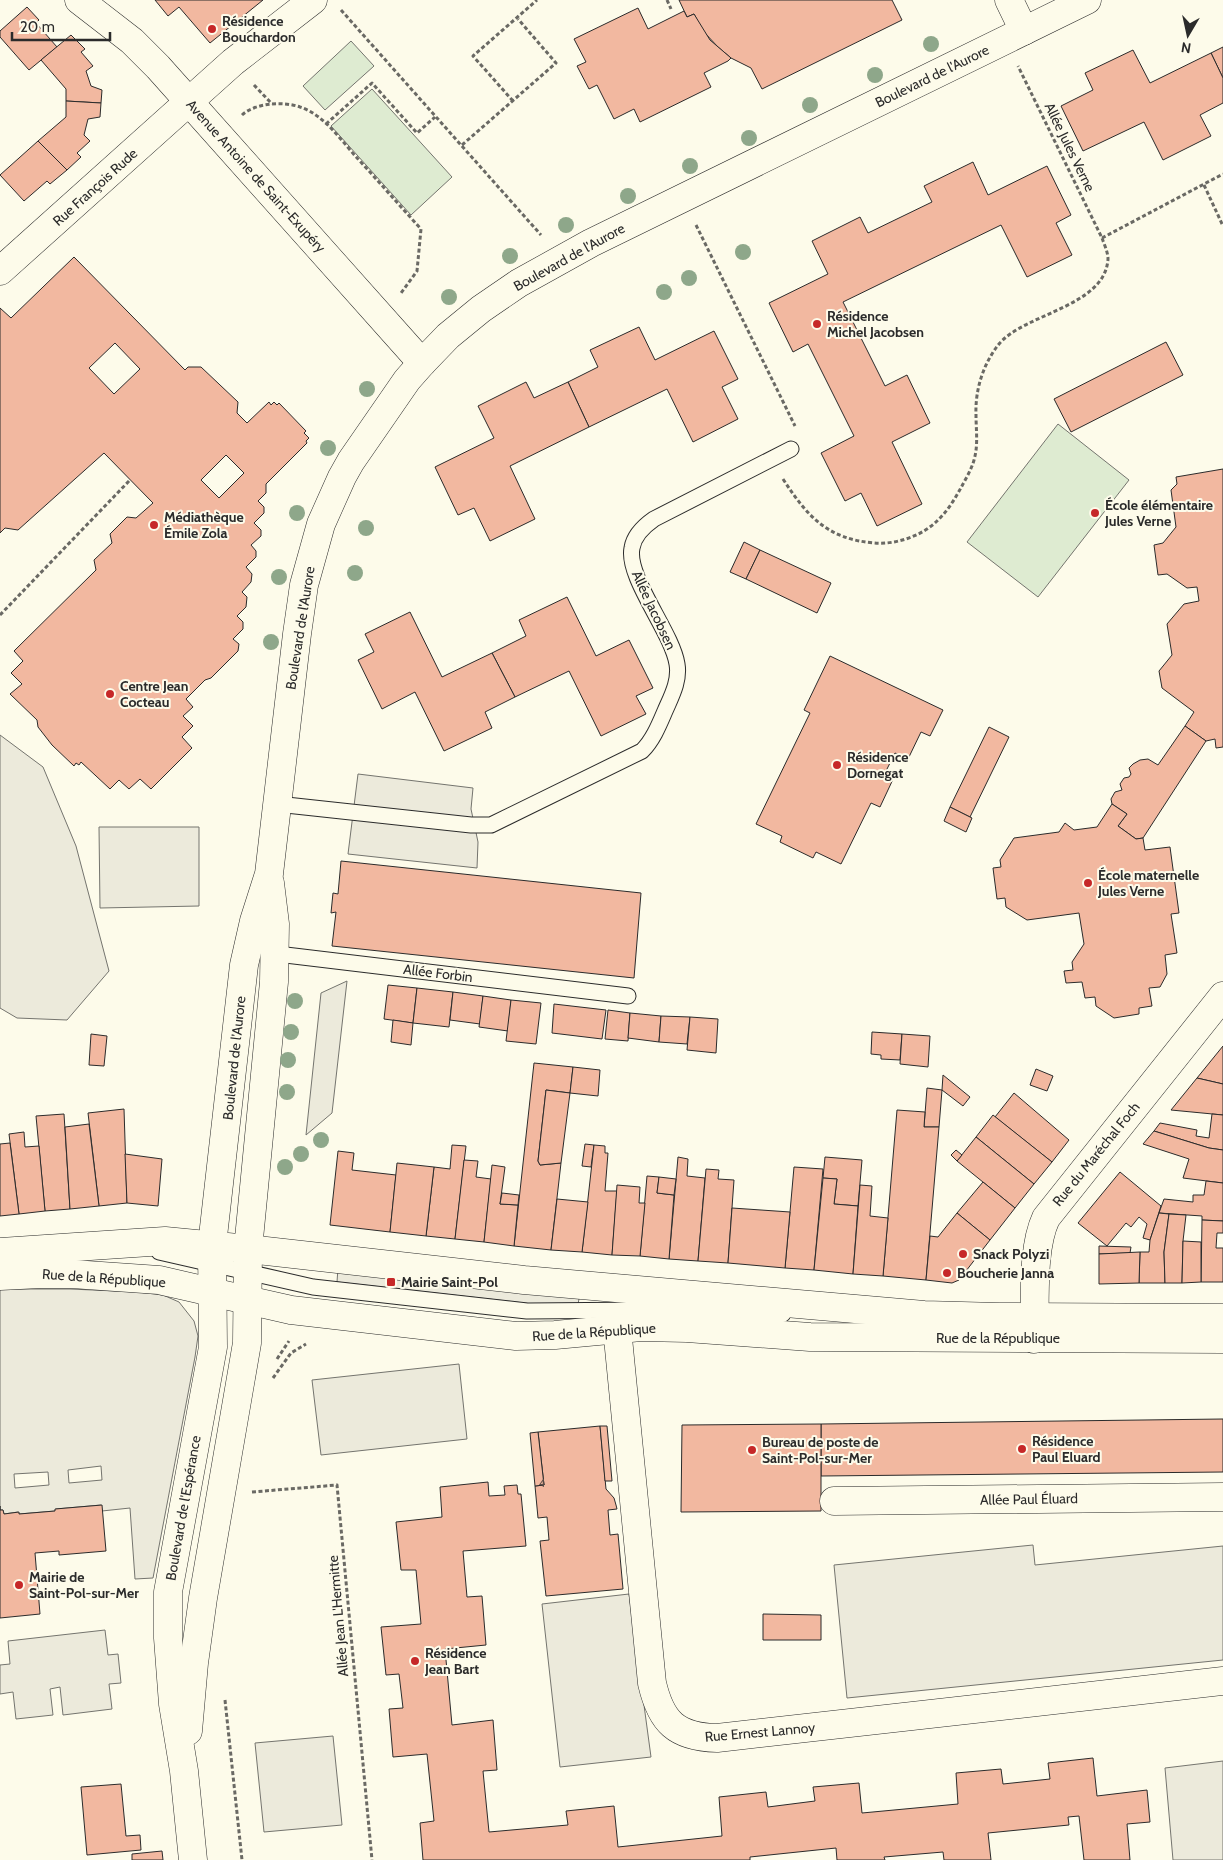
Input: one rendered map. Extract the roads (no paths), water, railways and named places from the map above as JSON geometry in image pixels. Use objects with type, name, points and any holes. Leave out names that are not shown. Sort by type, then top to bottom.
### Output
[{"type":"street","name":"Avenue Antoine de Saint-Exupéry","points":[[79,0],[132,41],[158,67],[422,363]]},
{"type":"street","points":[[1009,0],[1024,31]]},
{"type":"street","name":"Boulevard de l'Aurore","points":[[213,1255],[240,1001],[247,951],[254,920],[269,874],[304,585],[321,524],[351,461],[407,380],[462,323],[519,283],[561,259],[1086,0]]},
{"type":"street","name":"Rue François Rude","points":[[0,271],[233,62],[326,4]]},
{"type":"street","name":"Boulevard de l'Aurore","points":[[248,1261],[274,982],[274,909],[269,874]]},
{"type":"street","name":"Rue du Maréchal Foch","points":[[1035,1328],[1038,1244],[1046,1218],[1223,996]]},
{"type":"street","name":"Rue de la République","points":[[0,1252],[165,1241],[213,1255],[248,1261],[524,1280],[942,1316],[1035,1328],[1223,1339]]},
{"type":"street","name":"Boulevard de l'Espérance","points":[[193,1860],[184,1770],[173,1704],[168,1638],[168,1592],[213,1347],[213,1255]]},
{"type":"street","name":"Boulevard de l'Espérance","points":[[184,1770],[196,1647],[245,1363],[248,1261]]},
{"type":"street","name":"Rue de la République","points":[[0,1276],[56,1274],[159,1280],[291,1310],[516,1336],[555,1335],[617,1328],[679,1328],[810,1337],[1223,1318]]},
{"type":"street","name":"Rue Ernest Lannoy","points":[[617,1328],[652,1683],[664,1717],[682,1732],[692,1736],[717,1738],[1223,1681]]},
{"type":"street","name":"Allée Paul Éluard","points":[[834,1501],[1223,1497]]},
{"type":"lane","name":"Allée Jacobsen","points":[[277,804],[471,825],[491,825],[642,751],[650,742],[658,727],[673,692],[678,665],[670,643],[635,572],[631,550],[634,540],[645,525],[654,518],[791,449]]},
{"type":"lane","name":"Allée Forbin","points":[[247,951],[628,996]]},
{"type":"place","name":"Résidence Bouchardon","points":[[212,29]]},
{"type":"place","name":"Résidence Michel Jacobsen","points":[[817,324]]},
{"type":"place","name":"École élémentaire Jules Verne","points":[[1095,513]]},
{"type":"place","name":"Médiathèque Émile Zola","points":[[154,525]]},
{"type":"place","name":"Centre Jean Cocteau","points":[[110,694]]},
{"type":"place","name":"Résidence Dornegat","points":[[837,765]]},
{"type":"place","name":"École maternelle Jules Verne","points":[[1088,883]]},
{"type":"place","name":"Snack Polyzi","points":[[963,1254]]},
{"type":"place","name":"Boucherie Janna","points":[[947,1273]]},
{"type":"place","name":"Mairie Saint-Pol","points":[[391,1282]]},
{"type":"place","name":"Résidence Paul Eluard","points":[[1022,1449]]},
{"type":"place","name":"Bureau de poste de Saint-Pol-sur-Mer","points":[[752,1450]]},
{"type":"place","name":"Mairie de Saint-Pol-sur-Mer","points":[[19,1585]]},
{"type":"place","name":"Résidence Jean Bart","points":[[415,1661]]}]
